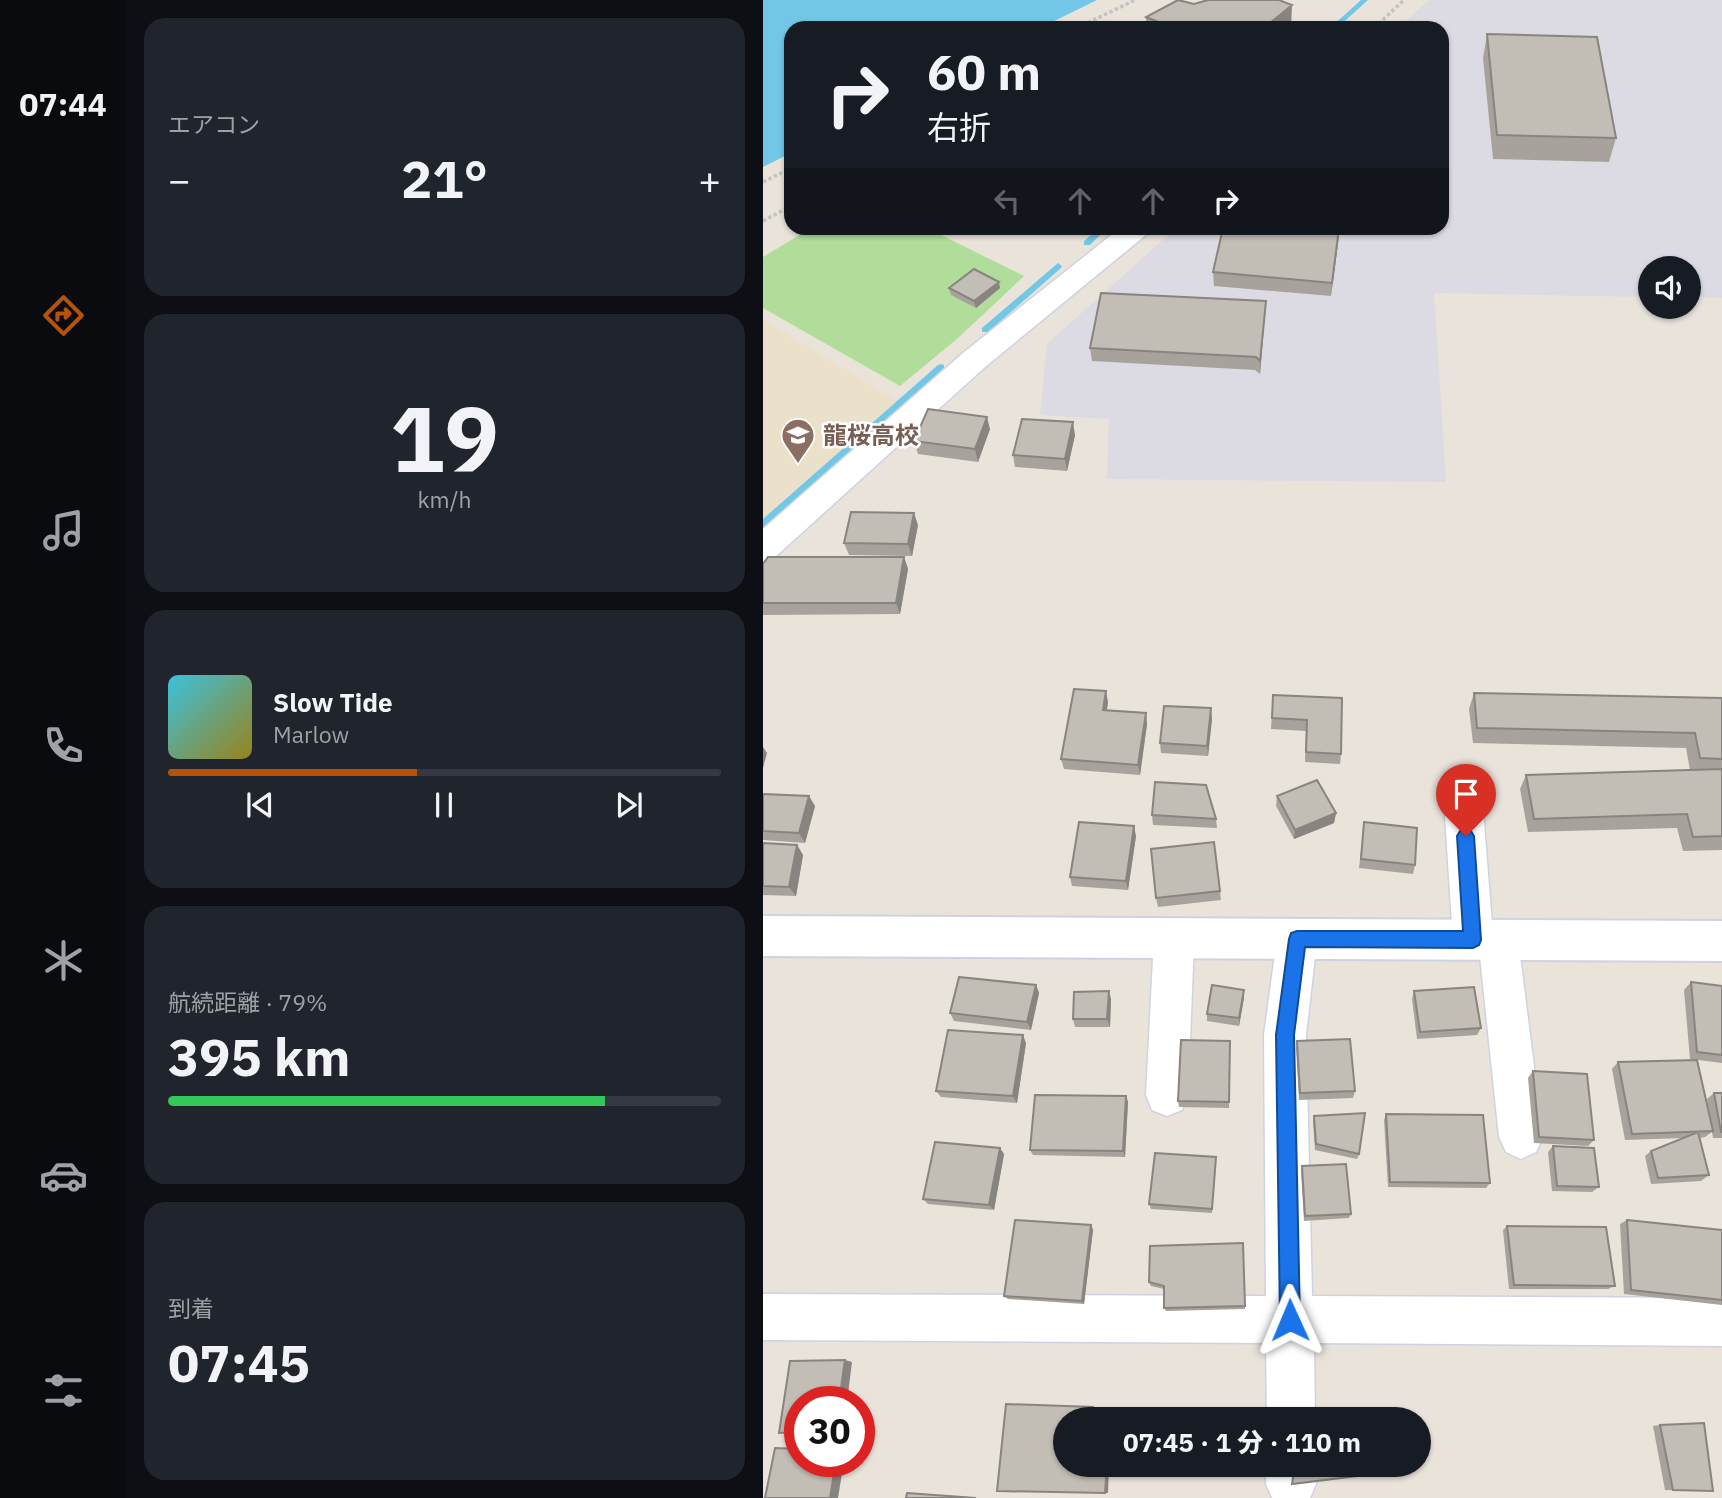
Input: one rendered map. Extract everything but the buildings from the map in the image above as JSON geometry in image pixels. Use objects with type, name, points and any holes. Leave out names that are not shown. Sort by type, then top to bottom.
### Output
[{"type":"street","points":[[763,548],[966,349],[1127,235]]},
{"type":"street","points":[[1462,785],[1485,940],[1521,1137]]},
{"type":"street","points":[[763,936],[1722,941]]},
{"type":"street","points":[[1167,1095],[1174,939]]},
{"type":"street","points":[[1291,1407],[1285,1035],[1297,939]]},
{"type":"street","points":[[763,1317],[1722,1322]]},
{"type":"path","points":[[1092,21],[1135,0]]},
{"type":"path","points":[[1382,21],[1404,0]]},
{"type":"path","points":[[1151,21],[1159,17]]},
{"type":"path","points":[[763,182],[784,172]]},
{"type":"path","points":[[763,221],[784,210]]},
{"type":"shaded area","points":[[1429,0],[1722,0],[1722,298],[1701,297],[1701,256],[1638,256],[1638,297],[1434,293],[1446,482],[1107,479],[1109,419],[1040,415],[1047,344],[1168,235],[1449,235],[1449,21],[1406,21]]},
{"type":"shaded area","name":"龍桜高校","points":[[763,320],[904,405],[763,525]]},
{"type":"green space","points":[[799,235],[941,235],[1024,276],[958,338],[900,386],[763,308],[763,257]]},
{"type":"water","points":[[763,0],[1097,0],[1054,21],[784,21],[784,156],[763,167]]},
{"type":"waterway","points":[[1341,21],[1365,0]]},
{"type":"waterway","points":[[1087,243],[1096,235]]},
{"type":"waterway","points":[[985,330],[1058,266]]},
{"type":"waterway","points":[[763,524],[941,367]]},
{"type":"place","name":"龍桜高校","points":[[798,465]]},
{"type":"route","points":[[1290,1320],[1285,1035],[1297,939],[1473,940],[1466,836]]}]
